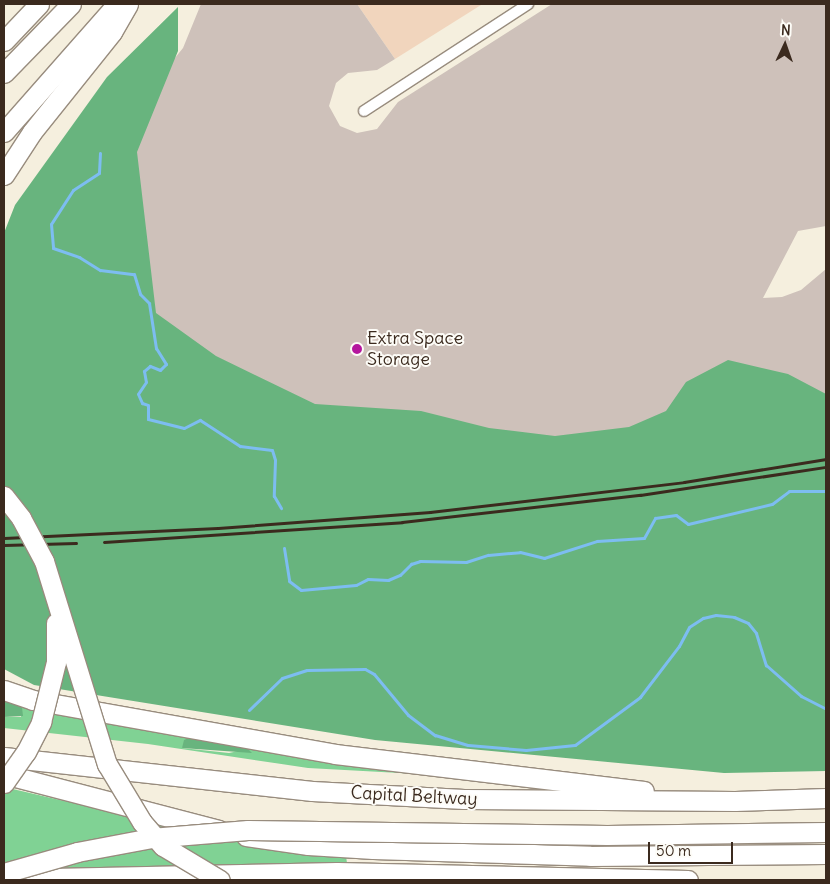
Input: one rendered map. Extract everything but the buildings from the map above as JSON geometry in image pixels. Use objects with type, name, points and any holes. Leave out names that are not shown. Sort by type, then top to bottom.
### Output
[{"type":"highway","points":[[4,40],[39,4]]},
{"type":"highway","points":[[4,73],[71,4]]},
{"type":"highway","points":[[4,132],[117,4]]},
{"type":"highway","points":[[4,175],[32,132],[112,32],[128,4]]},
{"type":"highway","points":[[4,496],[34,539],[53,588],[94,732],[107,764],[126,799],[163,846],[220,880]]},
{"type":"highway","points":[[4,783],[26,752],[41,722],[51,691],[56,654],[53,588]]},
{"type":"highway","points":[[4,690],[33,700],[335,754],[735,801]]},
{"type":"highway","name":"Capital Beltway","points":[[4,757],[312,791],[464,799],[735,801],[826,798]]},
{"type":"highway","points":[[4,774],[196,826],[308,845],[590,856],[826,854]]},
{"type":"highway","points":[[4,873],[77,852],[150,838],[248,830],[607,834],[826,832]]},
{"type":"highway","points":[[4,879],[337,872],[688,880]]},
{"type":"street","points":[[364,111],[528,4]]},
{"type":"shaded area","points":[[201,4],[357,4],[395,59],[377,70],[348,73],[336,83],[329,106],[340,126],[357,133],[377,129],[398,102],[552,4],[826,4],[826,226],[798,231],[763,298],[782,297],[801,290],[826,269],[826,416],[340,482],[4,303],[154,84],[183,48]]},
{"type":"shaded area","points":[[357,4],[480,4],[481,5],[395,59]]},
{"type":"green space","points":[[178,7],[178,51],[137,152],[156,313],[216,356],[315,404],[421,411],[489,428],[555,436],[629,427],[666,411],[686,382],[728,360],[788,374],[826,394],[826,771],[724,773],[375,740],[34,685],[4,669],[4,233],[15,205],[107,77]]},
{"type":"green space","points":[[4,699],[194,736],[182,748],[229,753],[248,749],[233,745],[418,774],[308,768],[148,744],[4,728],[4,717],[21,717],[22,707]]},
{"type":"green space","points":[[4,701],[22,707],[23,716],[4,717]]},
{"type":"green space","points":[[194,736],[248,749],[252,753],[182,748],[184,740]]},
{"type":"green space","points":[[4,787],[245,843],[346,856],[347,863],[4,871]]},
{"type":"waterway","points":[[100,153],[99,173],[73,190],[51,224],[53,248],[79,257],[100,270],[134,274],[140,294],[149,303],[156,348],[166,364],[160,370],[150,366],[144,371],[146,382],[138,394],[142,403],[148,405],[148,419],[184,428],[200,420],[240,446],[272,450],[275,460],[274,496],[281,508]]},
{"type":"waterway","points":[[284,548],[289,581],[301,590],[356,585],[368,579],[388,580],[400,575],[411,564],[420,561],[466,562],[488,555],[520,552],[544,558],[597,541],[644,538],[655,518],[676,515],[688,524],[772,504],[789,491],[826,491]]},
{"type":"waterway","points":[[249,710],[282,678],[307,670],[365,669],[374,674],[408,715],[435,735],[468,745],[526,750],[575,745],[640,697],[679,646],[689,627],[703,618],[716,615],[734,617],[748,623],[756,633],[766,665],[801,696],[826,709]]},
{"type":"railway","points":[[4,538],[218,528],[430,512],[684,482],[826,459]]},
{"type":"railway","points":[[104,542],[402,522],[640,495],[826,467]]},
{"type":"railway","points":[[4,545],[76,543]]},
{"type":"place","name":"Extra Space Storage","points":[[357,349]]}]
